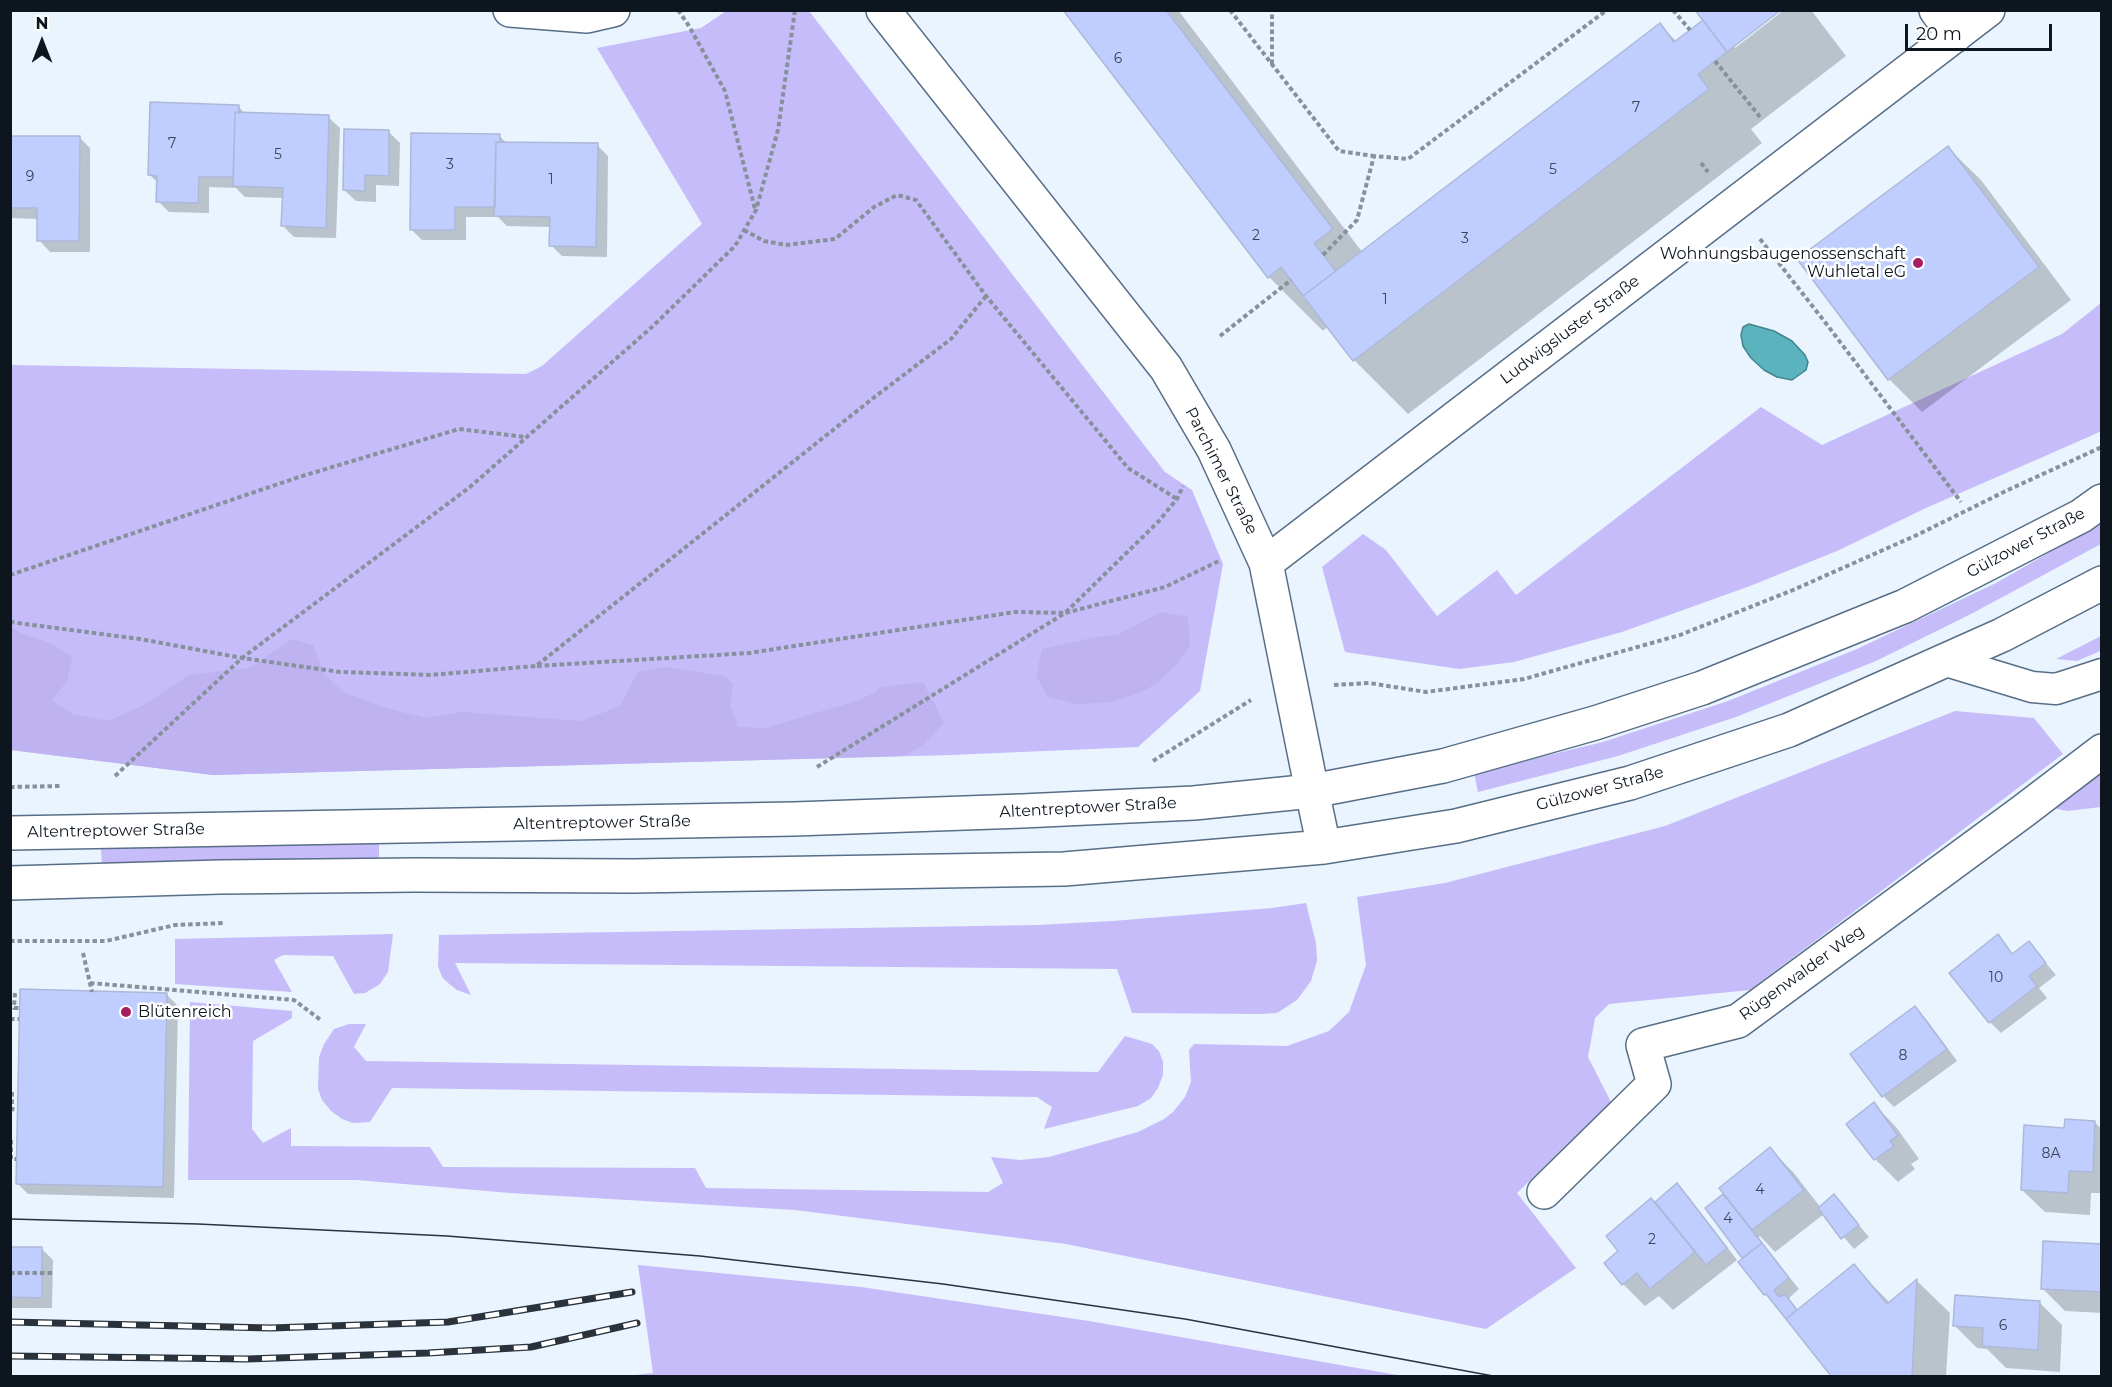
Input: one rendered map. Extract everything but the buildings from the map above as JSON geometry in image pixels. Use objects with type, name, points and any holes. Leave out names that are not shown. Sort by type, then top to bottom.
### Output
[{"type":"main road","points":[[510,10],[587,16],[613,10]]},
{"type":"main road","name":"Parchimer Straße","points":[[884,10],[1166,368],[1214,450],[1266,563],[1324,847]]},
{"type":"main road","name":"Ludwigsluster Straße","points":[[1266,563],[1946,23],[1988,10]]},
{"type":"main road","name":"Gülzower Straße","points":[[1194,803],[1312,791],[1443,766],[1595,723],[1702,688],[1905,606],[2080,516],[2102,501]]},
{"type":"main road","name":"Gülzower Straße","points":[[10,883],[220,877],[633,876],[1064,869],[1324,847],[1456,826],[1630,783],[1789,730],[2002,635],[2102,583]]},
{"type":"main road","name":"Rügenwalder Weg","points":[[1544,1192],[1654,1084],[1642,1045],[1738,1021],[2102,751]]},
{"type":"main road","name":"Altentreptower Straße","points":[[10,833],[794,819],[1194,803]]},
{"type":"lane","points":[[1946,661],[2032,687],[2056,689],[2102,674]]},
{"type":"path","points":[[678,10],[725,91],[756,210]]},
{"type":"path","points":[[115,776],[242,658],[470,487],[652,327],[735,246],[756,210],[778,130],[795,10]]},
{"type":"path","points":[[1230,10],[1339,151],[1408,159],[1607,10]]},
{"type":"path","points":[[1272,10],[1272,64]]},
{"type":"path","points":[[1673,10],[1690,30]]},
{"type":"path","points":[[1715,61],[1760,117]]},
{"type":"path","points":[[1323,255],[1357,220],[1374,156]]},
{"type":"path","points":[[744,230],[764,241],[786,245],[835,239],[874,207],[897,195],[916,200],[986,296],[1128,468],[1177,499]]},
{"type":"path","points":[[1220,336],[1291,280]]},
{"type":"path","points":[[1798,288],[1961,502]]},
{"type":"path","points":[[536,666],[951,339],[986,296]]},
{"type":"path","points":[[10,575],[299,477],[459,429],[526,437]]},
{"type":"path","points":[[1331,685],[1369,683],[1426,692],[1524,679],[1680,634],[1793,590],[1917,535],[2102,447]]},
{"type":"path","points":[[817,767],[1065,613],[1158,522],[1177,499],[1186,481]]},
{"type":"path","points":[[10,622],[140,639],[242,658],[340,672],[430,675],[749,653],[1015,612],[1065,613],[1165,587],[1221,559]]},
{"type":"path","points":[[1148,764],[1258,696]]},
{"type":"path","points":[[10,941],[106,941],[175,925]]},
{"type":"path","points":[[83,953],[92,992]]},
{"type":"path","points":[[90,982],[294,1000],[322,1021]]},
{"type":"path","points":[[15,993],[14,1008],[20,1008]]},
{"type":"path","points":[[10,1019],[19,1019]]},
{"type":"path","points":[[12,1092],[12,1109],[17,1110]]},
{"type":"path","points":[[11,1140],[11,1159],[16,1159]]},
{"type":"path","points":[[10,1273],[53,1274]]},
{"type":"shaded area","points":[[726,11],[809,11],[1165,472],[1192,490],[1223,564],[1200,691],[1138,747],[951,755],[213,775],[11,750],[11,365],[526,374],[542,366],[702,224],[597,48],[701,28]]},
{"type":"shaded area","points":[[2101,303],[2101,431],[2093,435],[1926,508],[1837,551],[1750,586],[1622,632],[1514,662],[1459,669],[1345,652],[1322,567],[1363,534],[1386,550],[1437,616],[1497,570],[1516,595],[1761,407],[1822,445],[2062,334]]},
{"type":"shaded area","points":[[2101,523],[2101,544],[1971,614],[1876,661],[1736,717],[1618,756],[1478,792],[1474,773],[1603,742],[1728,701],[1857,649],[1996,583]]},
{"type":"shaded area","points":[[1161,612],[1188,617],[1190,645],[1177,664],[1156,684],[1139,693],[1111,702],[1077,704],[1048,697],[1036,676],[1042,649],[1096,637],[1117,635]]},
{"type":"shaded area","points":[[10,624],[18,632],[52,644],[72,657],[67,681],[52,700],[72,714],[108,721],[144,705],[189,675],[250,668],[292,639],[313,645],[324,674],[343,692],[386,708],[426,718],[462,712],[581,721],[620,706],[638,672],[665,667],[724,676],[733,684],[730,705],[738,727],[766,728],[859,700],[881,687],[923,682],[944,723],[922,746],[904,756],[213,775],[11,750]]},
{"type":"shaded area","points":[[2101,636],[2101,650],[2098,652],[2077,661],[2056,659]]},
{"type":"shaded area","points":[[1955,711],[2034,718],[2063,754],[1750,990],[1609,1004],[1595,1018],[1588,1057],[1611,1102],[1517,1193],[1576,1268],[1486,1329],[1066,1244],[795,1210],[510,1193],[357,1180],[188,1180],[190,1002],[292,1011],[292,1018],[253,1041],[252,1129],[263,1143],[291,1128],[291,1146],[430,1147],[443,1167],[695,1168],[706,1188],[988,1192],[1003,1183],[991,1157],[1020,1160],[1049,1157],[1138,1132],[1164,1119],[1185,1097],[1191,1082],[1189,1050],[1194,1044],[1287,1046],[1329,1031],[1349,1012],[1366,965],[1357,897],[1445,883],[1665,826]]},
{"type":"shaded area","points":[[2101,774],[2101,807],[2067,811],[2049,807]]},
{"type":"shaded area","points":[[379,842],[379,859],[102,866],[101,849]]},
{"type":"shaded area","points":[[1306,903],[1316,943],[1317,961],[1311,981],[1297,1000],[1277,1013],[1132,1013],[1117,969],[455,963],[471,995],[457,990],[448,983],[442,977],[438,966],[439,935],[1037,925],[1272,908]]},
{"type":"shaded area","points":[[393,934],[388,972],[380,984],[365,993],[354,994],[333,956],[283,955],[274,960],[292,992],[175,984],[175,939]]},
{"type":"shaded area","points":[[349,1024],[366,1024],[354,1047],[366,1061],[1098,1072],[1125,1036],[1152,1044],[1159,1051],[1163,1062],[1163,1075],[1151,1098],[1138,1106],[1044,1129],[1052,1107],[1037,1097],[392,1088],[370,1122],[353,1123],[331,1111],[322,1100],[318,1089],[319,1057],[324,1044],[334,1029]]},
{"type":"shaded area","points":[[638,1265],[861,1287],[1089,1321],[1403,1376],[626,1376],[653,1373]]},
{"type":"water","points":[[1749,324],[1774,331],[1792,341],[1805,355],[1808,362],[1806,370],[1792,380],[1777,377],[1764,370],[1751,358],[1743,346],[1741,335],[1743,327]]},
{"type":"tram line","points":[[10,1219],[198,1224],[447,1236],[700,1256],[943,1284],[1185,1319],[1493,1376]]},
{"type":"railway","points":[[10,1322],[271,1328],[448,1322],[632,1292]]},
{"type":"railway","points":[[10,1356],[247,1359],[428,1353],[531,1347],[637,1323]]},
{"type":"place","name":"Wohnungsbaugenossenschaft Wuhletal eG","points":[[1918,263]]},
{"type":"place","name":"Blütenreich","points":[[126,1012]]}]
